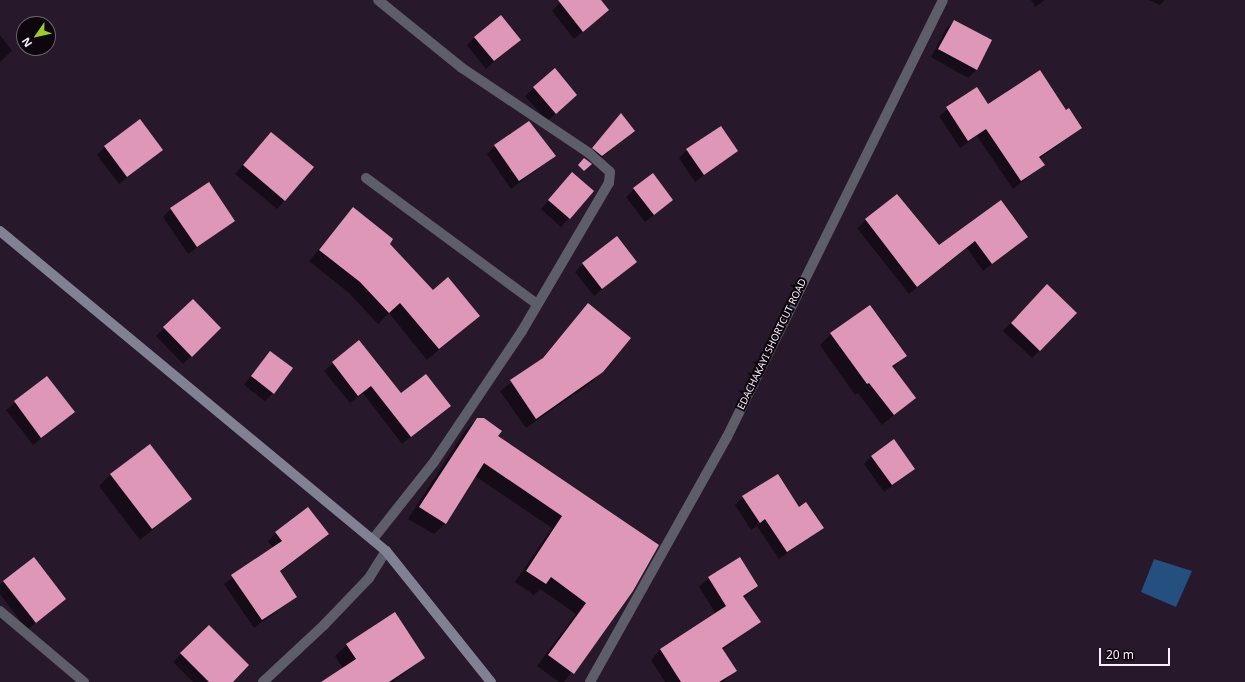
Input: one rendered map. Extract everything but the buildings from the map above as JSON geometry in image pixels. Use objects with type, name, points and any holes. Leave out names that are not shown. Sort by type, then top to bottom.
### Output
[{"type":"main road","points":[[0,231],[373,539],[386,551],[491,682]]},
{"type":"street","points":[[373,539],[434,462],[522,331],[609,183],[610,172],[589,153],[462,68],[378,0]]},
{"type":"street","name":"EDACHAKAYI SHORTCUT ROAD","points":[[590,682],[726,437],[943,0]]},
{"type":"street","points":[[366,178],[537,304]]},
{"type":"street","points":[[262,682],[324,625],[369,578],[386,551]]},
{"type":"street","points":[[0,611],[84,682]]},
{"type":"water","points":[[1154,559],[1192,571],[1176,607],[1141,592]]}]
